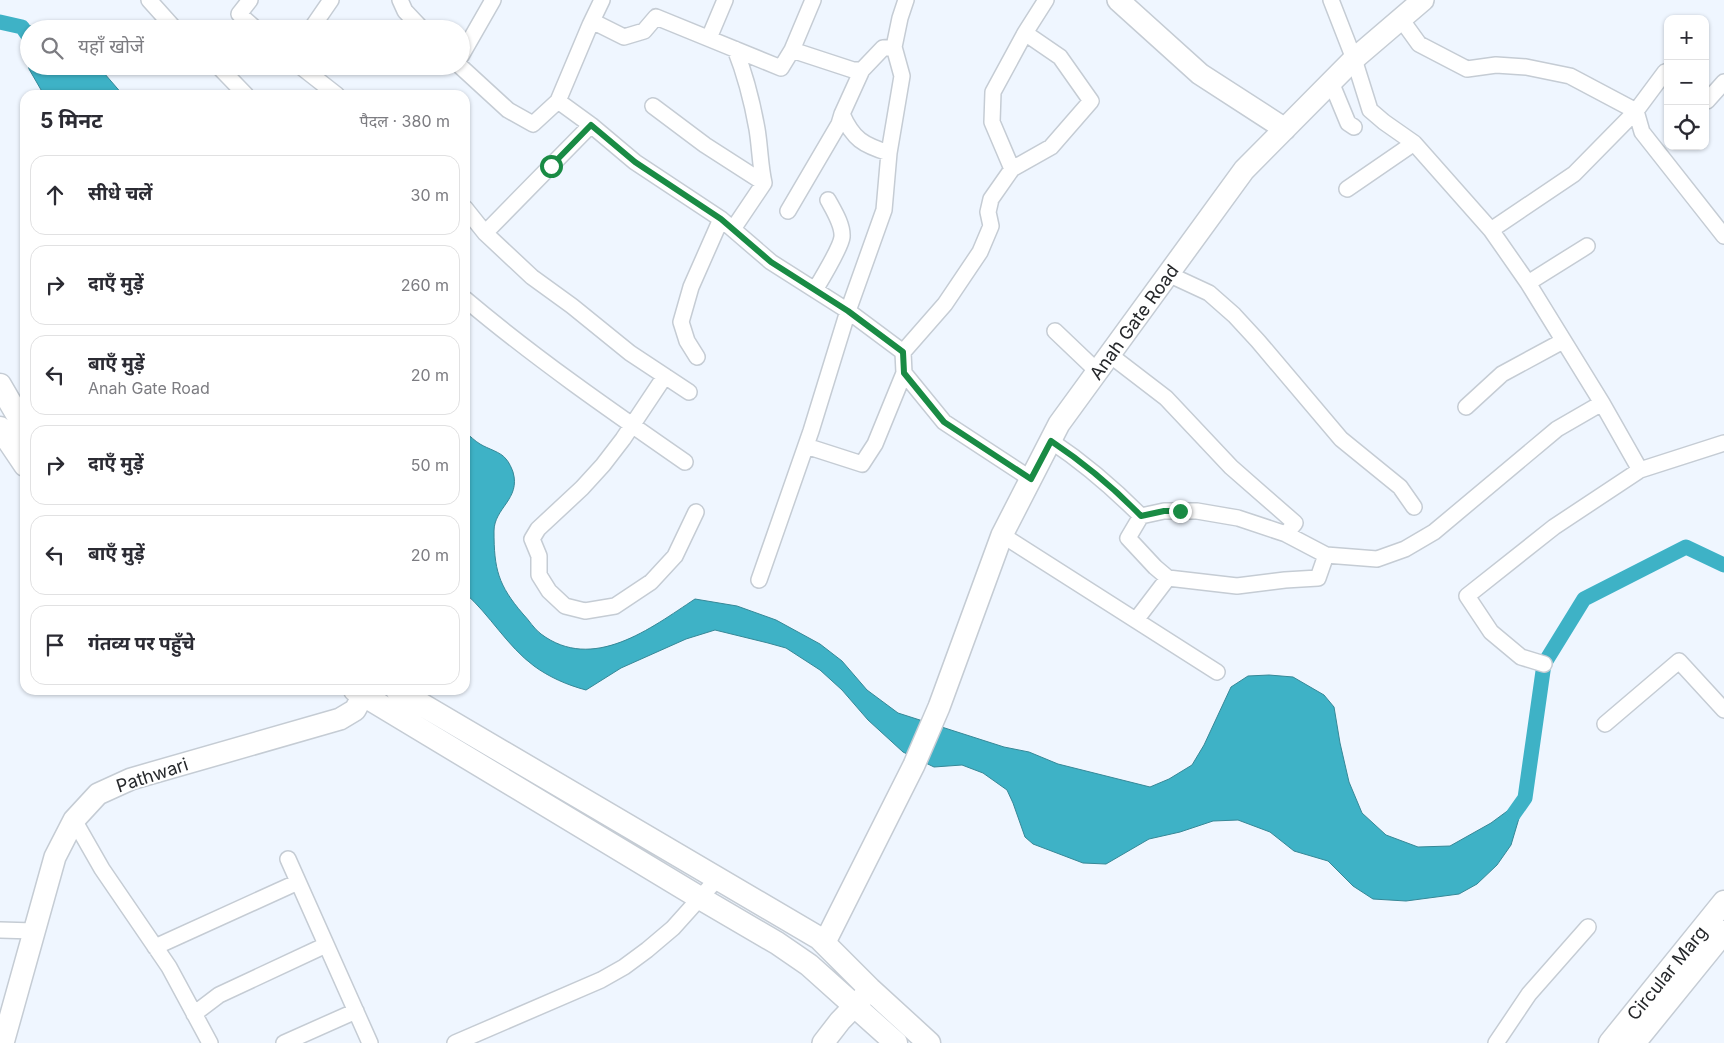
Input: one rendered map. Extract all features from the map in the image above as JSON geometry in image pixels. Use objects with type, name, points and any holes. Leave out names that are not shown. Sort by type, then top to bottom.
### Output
[{"type":"main road","points":[[0,385],[20,419]]},
{"type":"main road","points":[[0,428],[20,457]]},
{"type":"main road","points":[[366,695],[777,943],[855,1005],[896,1043]]},
{"type":"main road","points":[[405,695],[822,940],[870,989],[929,1043]]},
{"type":"main road","name":"Circular Marg","points":[[1610,1043],[1724,902]]},
{"type":"main road","name":"Circular Marg","points":[[1634,1043],[1724,932]]},
{"type":"main road","points":[[802,961],[797,954],[799,941],[806,935],[822,940]]},
{"type":"main road","points":[[830,984],[841,986],[848,982],[851,975],[847,964]]},
{"type":"street","points":[[149,0],[167,20]]},
{"type":"street","points":[[246,20],[239,14],[250,0]]},
{"type":"street","points":[[317,20],[331,0]]},
{"type":"street","points":[[400,0],[405,11],[414,20]]},
{"type":"street","points":[[470,40],[493,0]]},
{"type":"street","points":[[470,75],[508,110],[533,124],[558,101],[602,0]]},
{"type":"street","points":[[709,38],[725,0]]},
{"type":"street","points":[[592,21],[624,37],[644,31],[656,17],[781,68],[792,50],[813,0]]},
{"type":"street","points":[[759,580],[806,446],[848,311],[884,210],[889,153],[902,76],[894,47],[906,0]]},
{"type":"street","points":[[1012,169],[992,122],[993,92],[1025,33],[1046,0]]},
{"type":"street","points":[[1118,0],[1200,74],[1285,129]]},
{"type":"street","points":[[1331,0],[1354,59],[1370,110],[1414,143],[1491,230],[1528,283],[1602,403],[1640,470]]},
{"type":"street","name":"Anah Gate Road","points":[[822,940],[914,765],[939,707],[1002,535],[1059,424],[1244,170],[1354,59],[1423,0]]},
{"type":"street","points":[[1401,19],[1420,44],[1467,69],[1496,65],[1526,66],[1570,76],[1636,111],[1642,132],[1722,229]]},
{"type":"street","points":[[806,446],[862,464],[874,444],[904,373],[903,352],[945,304],[980,252],[991,226],[988,212],[991,198],[1012,169],[1051,147],[1091,100],[1060,57],[1025,33]]},
{"type":"street","points":[[788,211],[839,124],[862,70],[883,48],[894,47]]},
{"type":"street","points":[[735,49],[745,74],[757,129],[760,165],[764,183]]},
{"type":"street","points":[[792,50],[853,70],[862,70]]},
{"type":"street","points":[[1491,230],[1574,174],[1636,111],[1664,73]]},
{"type":"street","points":[[227,75],[241,90]]},
{"type":"street","points":[[311,75],[331,90]]},
{"type":"street","points":[[1331,82],[1348,123],[1354,128]]},
{"type":"street","points":[[1709,100],[1724,82]]},
{"type":"street","points":[[558,101],[591,125],[635,162],[727,224],[771,262],[848,311],[903,352]]},
{"type":"street","points":[[653,106],[705,145],[764,183]]},
{"type":"street","points":[[842,114],[858,140],[875,149],[889,153]]},
{"type":"street","points":[[485,233],[591,125]]},
{"type":"street","points":[[1346,189],[1414,143]]},
{"type":"street","points":[[697,357],[687,341],[681,322],[691,287],[727,224],[764,183]]},
{"type":"street","points":[[815,290],[829,267],[842,238],[838,218],[828,200]]},
{"type":"street","points":[[470,214],[485,233],[532,277],[572,306],[630,353],[689,392]]},
{"type":"street","points":[[1528,283],[1587,246]]},
{"type":"street","points":[[1168,274],[1209,292],[1234,315],[1341,440],[1400,487],[1414,507]]},
{"type":"street","points":[[470,303],[501,329],[632,426],[685,462]]},
{"type":"street","points":[[1055,331],[1104,363],[1166,398],[1231,467],[1295,523],[1286,534]]},
{"type":"street","points":[[1466,407],[1502,374],[1563,341]]},
{"type":"street","points":[[904,373],[944,422],[1031,479]]},
{"type":"street","points":[[665,376],[632,426],[603,465],[582,488],[538,528],[532,539],[539,556],[540,575],[549,591],[565,606],[585,611],[615,606],[650,582],[675,556],[696,512]]},
{"type":"street","points":[[1326,555],[1318,578],[1236,586],[1168,578],[1154,567],[1128,538],[1141,516],[1164,511],[1197,511],[1238,518],[1286,534],[1326,555],[1377,559],[1405,549],[1434,532],[1557,429],[1602,403]]},
{"type":"street","points":[[1051,441],[1117,491],[1141,516]]},
{"type":"street","points":[[1544,664],[1522,657],[1491,632],[1467,596],[1554,527],[1640,470],[1724,443]]},
{"type":"street","points":[[1002,535],[1216,672]]},
{"type":"street","points":[[1136,620],[1168,578]]},
{"type":"street","points":[[1605,724],[1679,661],[1724,710]]},
{"type":"street","name":"Pathwari","points":[[3,1043],[55,857],[74,820],[98,794],[131,779],[340,719],[355,710],[360,695]]},
{"type":"street","points":[[74,820],[102,869],[169,967],[210,1043]]},
{"type":"street","points":[[288,859],[370,1043]]},
{"type":"street","points":[[455,1043],[601,980],[624,967],[666,933],[717,879]]},
{"type":"street","points":[[155,947],[298,882]]},
{"type":"street","points":[[1496,1043],[1529,994],[1588,928]]},
{"type":"street","points":[[0,930],[34,931]]},
{"type":"street","points":[[194,1014],[220,995],[326,945]]},
{"type":"street","points":[[823,1043],[840,1020],[870,989]]},
{"type":"street","points":[[284,1043],[356,1011]]},
{"type":"water","points":[[32,75],[106,75],[119,90],[41,90]]},
{"type":"water","points":[[470,436],[480,444],[498,452],[504,457],[513,472],[514,481],[511,496],[495,523],[495,556],[499,576],[508,594],[536,630],[561,645],[581,649],[601,648],[621,642],[660,622],[695,599],[737,606],[776,620],[820,644],[842,661],[867,690],[898,713],[1004,747],[1029,752],[1058,764],[1150,787],[1169,779],[1192,765],[1204,745],[1231,687],[1248,676],[1293,677],[1324,695],[1334,707],[1349,782],[1362,813],[1386,835],[1418,847],[1450,846],[1491,823],[1525,798],[1511,845],[1497,865],[1477,884],[1459,894],[1406,901],[1373,899],[1353,886],[1328,861],[1294,851],[1270,832],[1238,820],[1213,821],[1180,832],[1149,839],[1106,864],[1083,863],[1033,844],[1025,837],[1007,790],[983,773],[962,765],[934,767],[903,752],[868,720],[842,690],[820,670],[786,648],[715,630],[686,639],[621,668],[586,690],[565,683],[534,666],[515,649],[470,598]]},
{"type":"waterway","points":[[0,22],[20,27]]},
{"type":"waterway","points":[[1513,815],[1525,798],[1544,664],[1584,599],[1686,547],[1724,565]]},
{"type":"route","points":[[551,166],[591,125],[635,162],[721,219],[771,262],[848,311],[903,352],[904,373],[944,422],[1031,479],[1051,441],[1117,491],[1141,516],[1164,511],[1180,511]]}]
